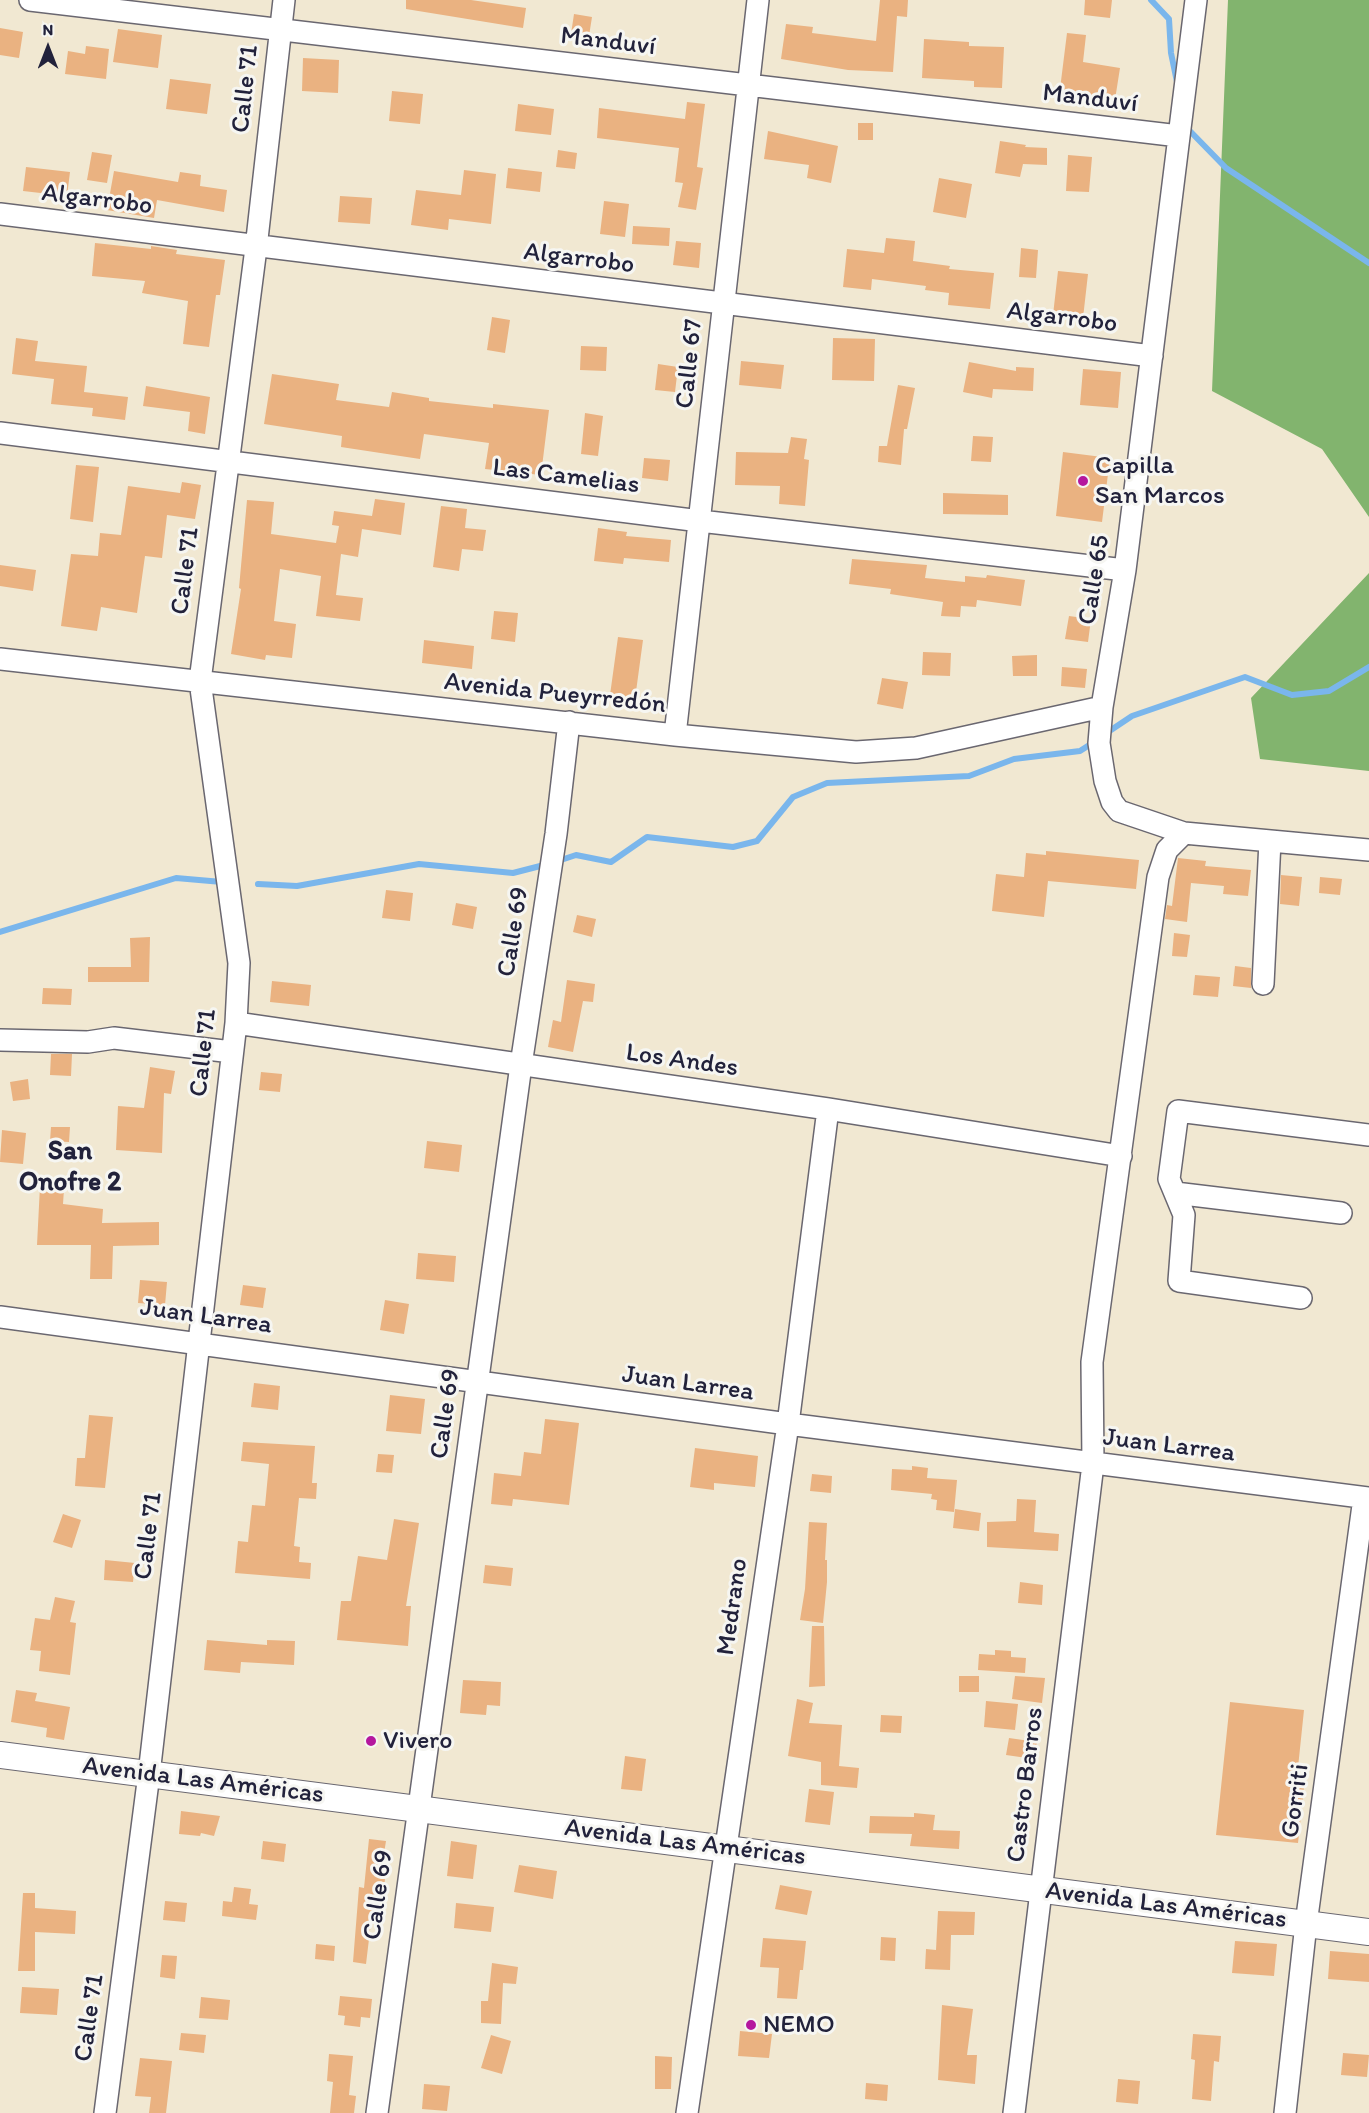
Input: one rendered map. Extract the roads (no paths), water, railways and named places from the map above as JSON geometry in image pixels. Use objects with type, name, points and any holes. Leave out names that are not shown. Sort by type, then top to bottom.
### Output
[{"type":"main road","name":"Avenida Las Américas","points":[[0,1755],[1369,1932]]},
{"type":"street","name":"Manduví","points":[[30,0],[1179,136]]},
{"type":"street","name":"Calle 71","points":[[105,2113],[149,1774],[236,1023],[239,963],[200,681],[256,248],[284,0]]},
{"type":"street","name":"Calle 67","points":[[675,735],[758,0]]},
{"type":"street","name":"Calle 65","points":[[1184,833],[1119,811],[1105,781],[1099,743],[1102,707],[1125,570],[1196,0]]},
{"type":"street","name":"Algarrobo","points":[[0,214],[256,248],[1152,356]]},
{"type":"street","name":"Las Camelias","points":[[0,433],[700,521],[1125,570]]},
{"type":"street","name":"Avenida Pueyrredón","points":[[0,659],[675,735],[868,751],[916,748],[1102,707]]},
{"type":"street","name":"Calle 69","points":[[377,2113],[521,1065],[552,860],[569,722]]},
{"type":"street","points":[[1184,833],[1369,850]]},
{"type":"street","name":"Castro Barros","points":[[1014,2113],[1093,1464],[1092,1362],[1158,877],[1167,850],[1184,833]]},
{"type":"street","points":[[1263,984],[1270,841]]},
{"type":"street","name":"Los Andes","points":[[236,1023],[828,1109],[1121,1156]]},
{"type":"street","points":[[0,1040],[88,1042],[114,1038],[232,1052]]},
{"type":"street","name":"Medrano","points":[[687,2113],[788,1425],[828,1109]]},
{"type":"street","points":[[1300,1298],[1179,1281],[1184,1215],[1169,1179],[1178,1111],[1369,1135]]},
{"type":"street","points":[[1175,1193],[1341,1213]]},
{"type":"street","name":"Juan Larrea","points":[[0,1317],[788,1425],[1367,1498]]},
{"type":"street","name":"Gorriti","points":[[1285,2113],[1306,1924],[1367,1498]]},
{"type":"waterway","points":[[1151,0],[1169,19],[1171,53],[1177,82]]},
{"type":"waterway","points":[[1186,127],[1226,168],[1369,263]]},
{"type":"waterway","points":[[1105,734],[1132,716],[1245,677],[1292,695],[1329,691],[1369,667]]},
{"type":"waterway","points":[[558,861],[576,855],[611,862],[647,837],[733,847],[757,841],[793,797],[827,783],[969,776],[1014,759],[1080,751],[1094,742]]},
{"type":"waterway","points":[[258,884],[297,886],[419,864],[513,873],[548,864]]},
{"type":"waterway","points":[[0,932],[176,878],[222,882]]},
{"type":"place","name":"Capilla San Marcos","points":[[1083,481]]},
{"type":"place","name":"Vivero","points":[[371,1741]]},
{"type":"place","name":"NEMO","points":[[751,2025]]},
{"type":"district","name":"San Onofre 2","points":[[70,1168]]}]
